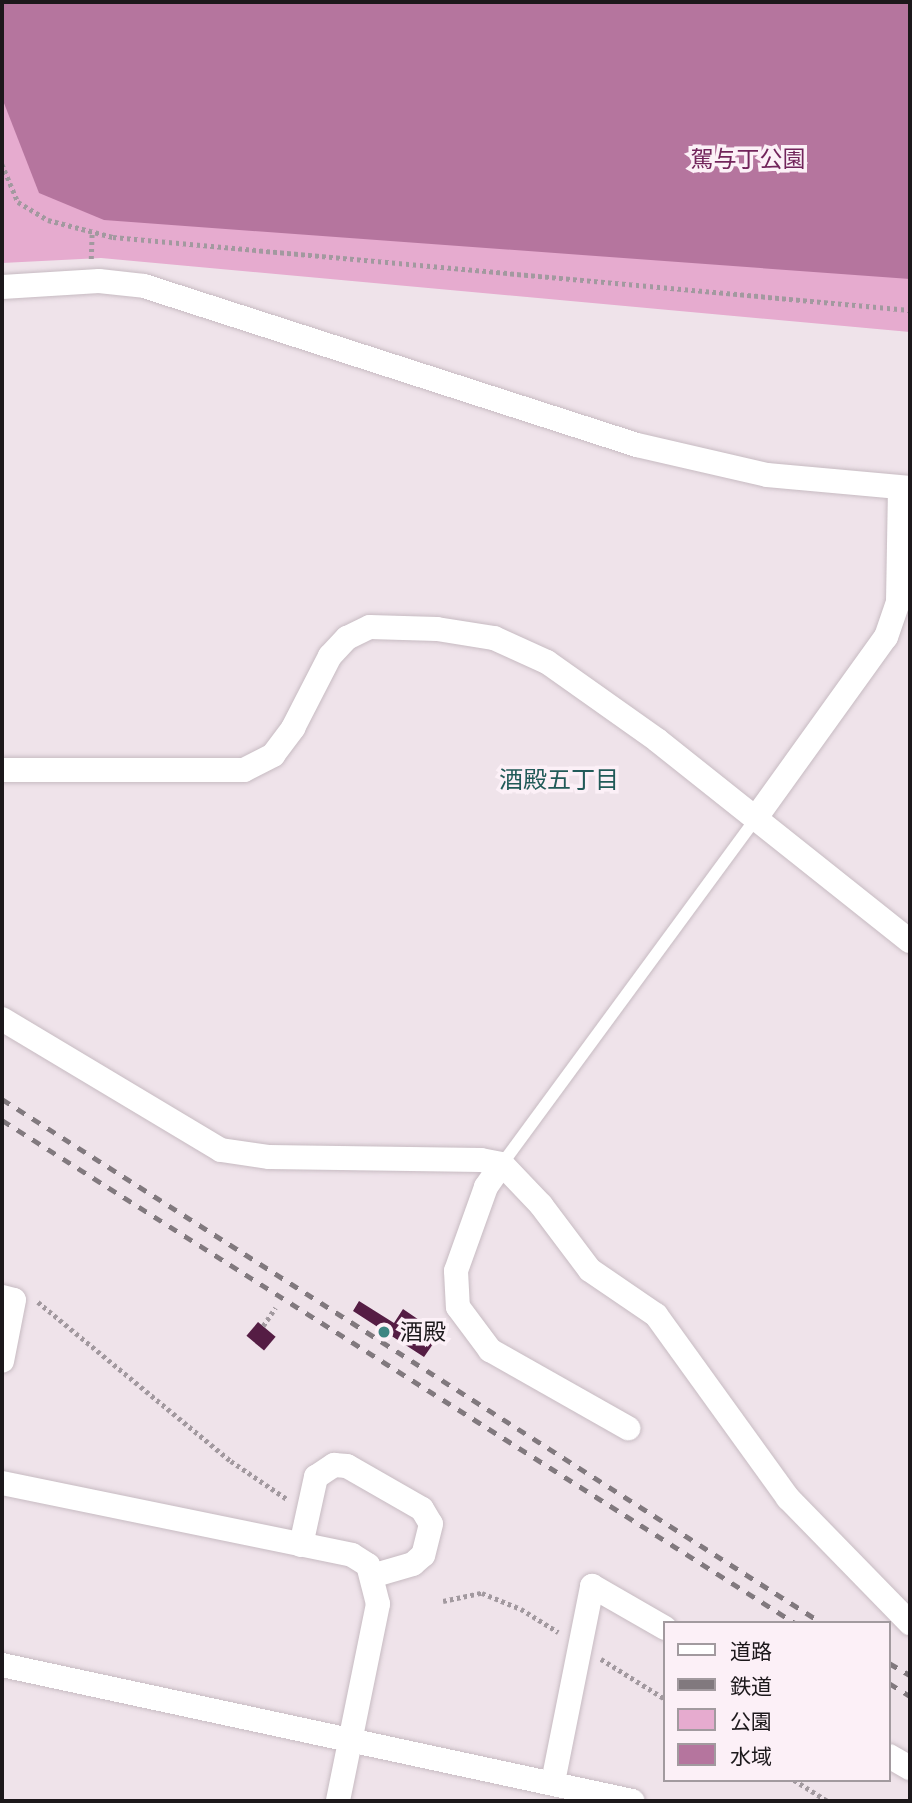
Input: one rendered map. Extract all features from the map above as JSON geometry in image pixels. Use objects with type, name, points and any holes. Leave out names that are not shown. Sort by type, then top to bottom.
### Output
[{"type":"street","points":[[2,287],[99,281],[144,286],[637,445],[767,474],[905,488],[898,602],[886,637],[755,819]]},
{"type":"street","points":[[2,770],[244,770],[273,755],[293,728],[330,656],[347,638],[370,627],[437,629],[494,638],[547,662],[657,740],[910,941]]},
{"type":"street","points":[[2,1019],[221,1150],[269,1157],[481,1160],[502,1164],[541,1205],[590,1270],[656,1315],[788,1498],[910,1623]]},
{"type":"street","points":[[502,1164],[486,1186],[456,1271],[458,1307],[490,1350],[628,1429]]},
{"type":"street","points":[[2,1297],[14,1300],[2,1361]]},
{"type":"street","points":[[301,1545],[316,1477],[324,1469],[347,1466],[422,1509],[430,1524],[424,1555],[413,1564],[372,1576]]},
{"type":"street","points":[[2,1483],[352,1555],[368,1565],[378,1604],[338,1801]]},
{"type":"street","points":[[553,1782],[592,1586],[664,1627]]},
{"type":"street","points":[[2,1665],[632,1801]]},
{"type":"street","points":[[891,1757],[910,1768]]},
{"type":"lane","points":[[502,1164],[755,819]]},
{"type":"path","points":[[2,164],[18,202],[48,220],[113,237],[910,310]]},
{"type":"path","points":[[31,1295],[98,1356],[231,1461],[307,1513]]},
{"type":"path","points":[[263,1326],[275,1308]]},
{"type":"path","points":[[797,1782],[828,1801]]},
{"type":"green space","name":"駕与丁公園","points":[[2,2],[910,2],[910,332],[101,258],[2,263]]},
{"type":"water","name":"駕与丁公園","points":[[2,2],[910,2],[910,279],[104,220],[39,193],[2,98]]},
{"type":"building","points":[[359,1301],[394,1323],[403,1309],[425,1324],[418,1334],[433,1344],[424,1357],[353,1311]]},
{"type":"building","points":[[258,1322],[276,1337],[264,1351],[246,1336]]},
{"type":"railway","points":[[2,1099],[819,1621]]},
{"type":"railway","points":[[2,1120],[792,1621]]},
{"type":"railway","points":[[891,1664],[910,1675]]},
{"type":"railway","points":[[891,1684],[910,1696]]},
{"type":"place","name":"酒殿","points":[[384,1332]]},
{"type":"district","name":"酒殿五丁目","points":[[559,780]]}]
